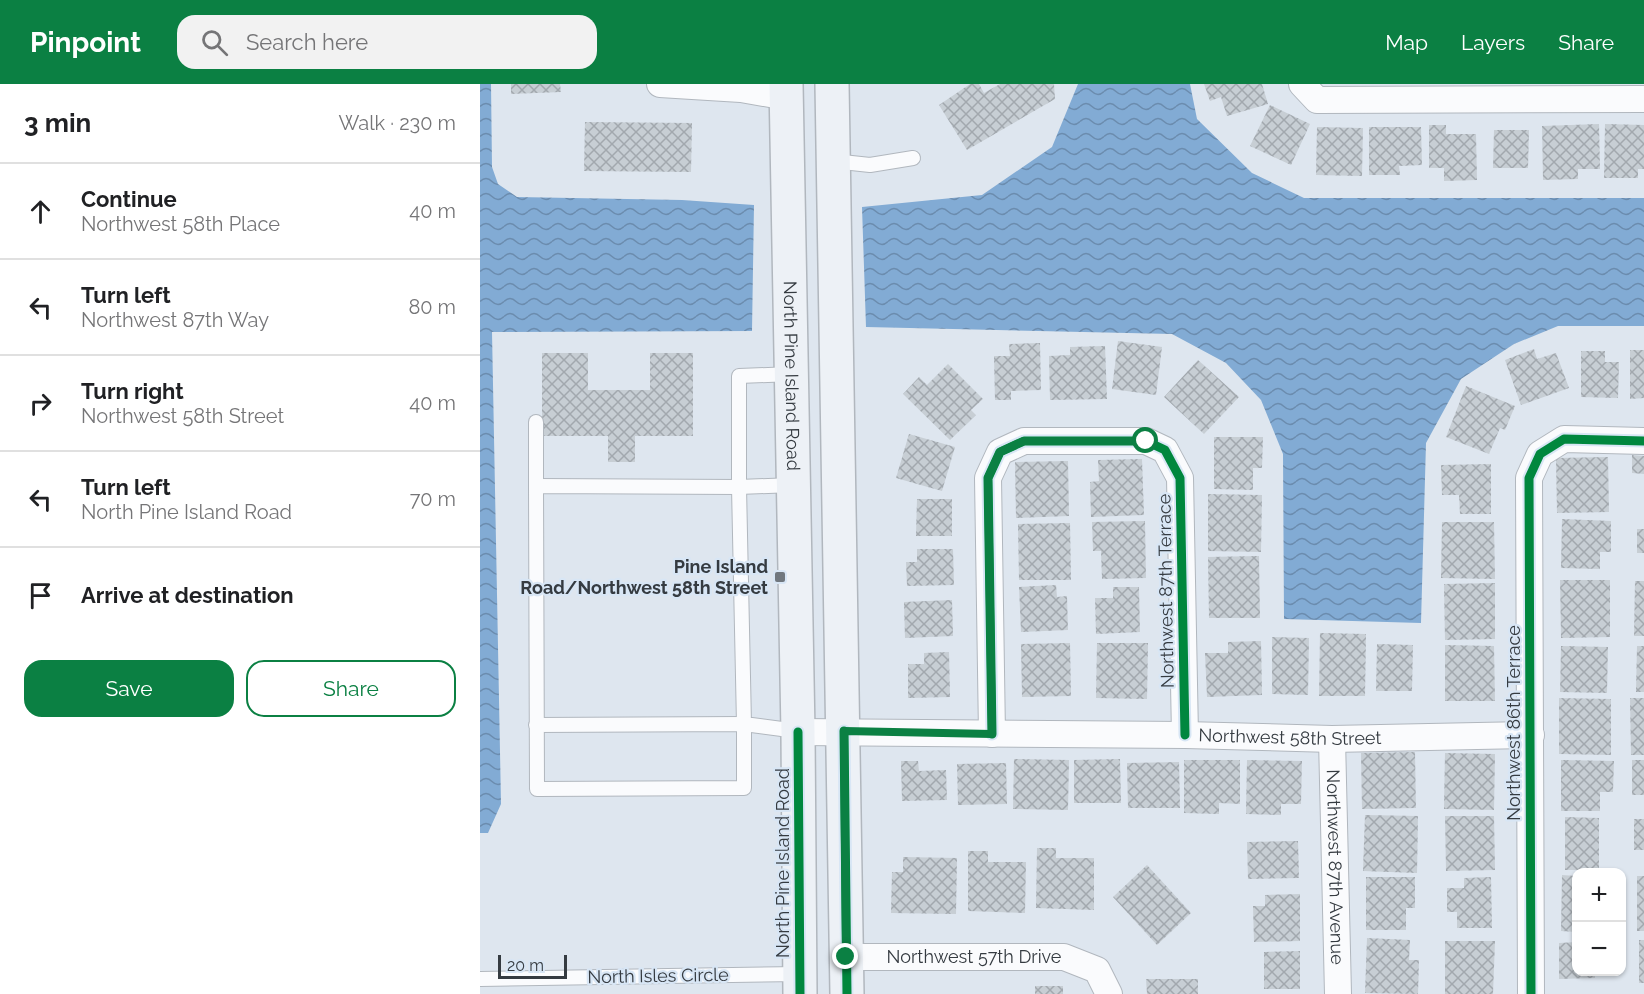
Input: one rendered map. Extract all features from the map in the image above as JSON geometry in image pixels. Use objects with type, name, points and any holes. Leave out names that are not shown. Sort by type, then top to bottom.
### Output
[{"type":"main road","points":[[832,84],[847,994]]},
{"type":"main road","name":"North Pine Island Road","points":[[786,90],[798,732],[800,984]]},
{"type":"street","points":[[660,84],[786,90]]},
{"type":"street","points":[[1302,84],[1317,100],[1644,99]]},
{"type":"street","name":"Northwest 86th Terrace","points":[[1531,994],[1529,478],[1540,454],[1564,439],[1644,441]]},
{"type":"street","name":"Northwest 87th Terrace","points":[[992,734],[988,478],[1000,452],[1024,441],[1146,441],[1165,450],[1180,478],[1185,735]]},
{"type":"street","name":"Northwest 58th Street","points":[[798,732],[1332,738],[1531,735]]},
{"type":"street","name":"Northwest 87th Avenue","points":[[1332,738],[1338,994]]},
{"type":"street","name":"Northwest 57th Drive","points":[[846,957],[1064,957],[1097,970],[1109,994]]},
{"type":"lane","points":[[833,161],[870,165],[913,158]]},
{"type":"lane","points":[[536,422],[537,789],[744,788],[739,376],[792,374]]},
{"type":"lane","points":[[536,486],[793,485]]},
{"type":"lane","points":[[536,725],[744,724],[798,732]]},
{"type":"lane","name":"North Isles Circle","points":[[480,979],[800,984]]},
{"type":"water","points":[[480,84],[491,84],[492,167],[498,184],[517,197],[682,200],[754,205],[752,331],[492,332],[501,804],[488,833],[480,833]]},
{"type":"water","points":[[1078,84],[1190,84],[1197,119],[1252,173],[1304,198],[1644,198],[1644,326],[1558,326],[1514,344],[1461,379],[1426,443],[1421,623],[1284,619],[1283,454],[1261,400],[1226,363],[1172,334],[866,327],[862,207],[982,195],[1052,147]]},
{"type":"building","points":[[511,84],[560,84],[561,92],[511,94]]},
{"type":"building","points":[[970,84],[979,84],[984,93],[1000,84],[1054,84],[1055,99],[967,150],[939,105]]},
{"type":"building","points":[[1204,84],[1262,84],[1268,104],[1227,116],[1221,97],[1210,101]]},
{"type":"building","points":[[1270,105],[1310,124],[1291,165],[1250,146]]},
{"type":"building","points":[[585,122],[692,123],[691,172],[584,171]]},
{"type":"building","points":[[1599,124],[1600,169],[1578,169],[1578,179],[1543,180],[1542,126]]},
{"type":"building","points":[[1605,124],[1644,125],[1644,169],[1638,169],[1638,178],[1604,178]]},
{"type":"building","points":[[1429,125],[1446,125],[1446,134],[1476,134],[1477,180],[1444,181],[1444,168],[1429,168]]},
{"type":"building","points":[[1317,127],[1363,128],[1362,176],[1316,175]]},
{"type":"building","points":[[1369,127],[1421,127],[1422,165],[1399,166],[1400,175],[1369,175]]},
{"type":"building","points":[[1494,130],[1529,130],[1528,168],[1493,168]]},
{"type":"building","points":[[1118,341],[1162,347],[1156,395],[1112,389]]},
{"type":"building","points":[[1040,343],[1041,390],[1011,391],[1011,400],[995,400],[994,356],[1010,356],[1009,344]]},
{"type":"building","points":[[1105,346],[1107,399],[1050,400],[1049,356],[1070,355],[1070,347]]},
{"type":"building","points":[[1534,349],[1537,359],[1556,353],[1569,388],[1521,405],[1505,360]]},
{"type":"building","points":[[1630,350],[1644,350],[1644,398],[1630,399]]},
{"type":"building","points":[[1581,351],[1605,351],[1605,362],[1619,362],[1618,398],[1581,397]]},
{"type":"building","points":[[542,353],[588,353],[588,390],[650,390],[650,353],[693,353],[693,436],[635,436],[635,462],[608,462],[608,436],[542,436]]},
{"type":"building","points":[[1198,360],[1239,397],[1204,434],[1164,397]]},
{"type":"building","points":[[948,364],[983,399],[971,410],[976,415],[950,440],[903,394],[919,377],[927,385]]},
{"type":"building","points":[[1466,386],[1515,406],[1505,430],[1500,428],[1489,454],[1446,437]]},
{"type":"building","points":[[909,434],[955,447],[942,491],[896,478]]},
{"type":"building","points":[[1214,437],[1263,437],[1262,468],[1253,468],[1253,490],[1214,489]]},
{"type":"building","points":[[1632,455],[1644,456],[1644,474],[1632,473]]},
{"type":"building","points":[[1608,457],[1609,512],[1557,513],[1556,458]]},
{"type":"building","points":[[1142,459],[1144,515],[1091,517],[1090,482],[1099,481],[1098,460]]},
{"type":"building","points":[[1068,461],[1069,516],[1016,518],[1015,462]]},
{"type":"building","points":[[1491,464],[1491,514],[1460,514],[1459,495],[1442,495],[1441,465]]},
{"type":"building","points":[[1208,494],[1262,495],[1261,552],[1208,551]]},
{"type":"building","points":[[917,499],[952,499],[952,536],[916,536]]},
{"type":"building","points":[[1562,519],[1611,521],[1611,552],[1600,552],[1600,569],[1561,568]]},
{"type":"building","points":[[1145,521],[1146,578],[1102,579],[1101,551],[1093,551],[1092,522]]},
{"type":"building","points":[[1442,522],[1494,522],[1495,579],[1441,578]]},
{"type":"building","points":[[1070,523],[1071,580],[1019,580],[1018,524]]},
{"type":"building","points":[[1637,529],[1644,529],[1644,553],[1637,553]]},
{"type":"building","points":[[917,549],[953,549],[954,585],[907,586],[906,562],[917,562]]},
{"type":"building","points":[[1259,556],[1260,618],[1209,618],[1208,557]]},
{"type":"building","points":[[1560,580],[1610,580],[1610,637],[1561,638]]},
{"type":"building","points":[[1635,581],[1644,581],[1644,636],[1634,636]]},
{"type":"building","points":[[1495,583],[1495,639],[1445,640],[1444,584]]},
{"type":"building","points":[[1056,585],[1057,597],[1067,596],[1068,630],[1021,632],[1019,587]]},
{"type":"building","points":[[1113,587],[1139,587],[1140,632],[1096,634],[1095,598],[1113,598]]},
{"type":"building","points":[[952,600],[953,636],[905,638],[904,602]]},
{"type":"building","points":[[1320,633],[1366,634],[1365,696],[1319,696]]},
{"type":"building","points":[[1272,637],[1309,638],[1308,695],[1272,694]]},
{"type":"building","points":[[1261,641],[1262,695],[1207,697],[1205,653],[1228,653],[1228,642]]},
{"type":"building","points":[[1070,643],[1071,696],[1022,697],[1021,644]]},
{"type":"building","points":[[1097,643],[1148,643],[1147,699],[1096,698]]},
{"type":"building","points":[[1377,644],[1413,645],[1412,691],[1376,691]]},
{"type":"building","points":[[1445,645],[1494,646],[1495,701],[1445,701]]},
{"type":"building","points":[[1561,646],[1608,647],[1607,693],[1560,692]]},
{"type":"building","points":[[1637,646],[1644,646],[1644,692],[1636,692]]},
{"type":"building","points":[[949,652],[950,697],[908,698],[908,664],[924,664],[924,653]]},
{"type":"building","points":[[1559,698],[1611,699],[1611,755],[1559,754]]},
{"type":"building","points":[[1630,698],[1644,698],[1644,755],[1631,755]]},
{"type":"building","points":[[1415,752],[1416,808],[1362,809],[1361,753]]},
{"type":"building","points":[[1445,753],[1495,754],[1494,810],[1444,809]]},
{"type":"building","points":[[1014,759],[1069,760],[1068,810],[1013,809]]},
{"type":"building","points":[[1120,759],[1121,803],[1074,803],[1074,760]]},
{"type":"building","points":[[1184,760],[1240,760],[1240,804],[1219,803],[1219,814],[1184,813]]},
{"type":"building","points":[[1247,760],[1302,761],[1301,804],[1281,804],[1281,815],[1246,814]]},
{"type":"building","points":[[1561,760],[1614,761],[1613,792],[1600,792],[1600,811],[1561,811]]},
{"type":"building","points":[[1632,760],[1644,760],[1644,795],[1632,795]]},
{"type":"building","points":[[901,761],[918,761],[919,771],[946,770],[947,800],[902,801]]},
{"type":"building","points":[[1179,762],[1180,808],[1128,808],[1127,763]]},
{"type":"building","points":[[1006,763],[1007,804],[958,805],[957,764]]},
{"type":"building","points":[[1365,815],[1418,816],[1417,873],[1363,871]]},
{"type":"building","points":[[1445,816],[1494,816],[1495,870],[1446,871]]},
{"type":"building","points":[[1565,817],[1599,818],[1599,868],[1565,870]]},
{"type":"building","points":[[1634,819],[1644,819],[1644,850],[1634,850]]},
{"type":"building","points":[[1298,841],[1299,878],[1248,879],[1247,842]]},
{"type":"building","points":[[1037,848],[1056,848],[1056,858],[1094,858],[1094,910],[1036,908]]},
{"type":"building","points":[[968,851],[988,851],[988,862],[1026,862],[1025,913],[968,911]]},
{"type":"building","points":[[903,857],[957,858],[956,914],[891,913],[892,872],[903,872]]},
{"type":"building","points":[[1147,865],[1191,913],[1157,945],[1113,897]]},
{"type":"building","points":[[1562,875],[1572,876],[1572,932],[1561,931]]},
{"type":"building","points":[[1637,876],[1644,876],[1644,931],[1637,931]]},
{"type":"building","points":[[1366,877],[1415,877],[1415,908],[1406,908],[1406,930],[1366,930]]},
{"type":"building","points":[[1491,877],[1492,928],[1457,928],[1457,912],[1447,912],[1447,888],[1464,888],[1464,878]]},
{"type":"building","points":[[1300,894],[1300,941],[1254,942],[1253,906],[1265,906],[1265,895]]},
{"type":"building","points":[[1367,938],[1410,940],[1409,960],[1419,960],[1418,994],[1365,993]]},
{"type":"building","points":[[1639,940],[1644,940],[1644,983],[1639,983]]},
{"type":"building","points":[[1445,941],[1495,941],[1493,994],[1445,994]]},
{"type":"building","points":[[1572,942],[1572,976],[1595,976],[1595,978],[1559,979],[1559,943]]},
{"type":"building","points":[[1300,951],[1300,989],[1264,989],[1264,952]]},
{"type":"building","points":[[1146,979],[1198,979],[1198,994],[1147,994]]},
{"type":"building","points":[[1035,986],[1063,986],[1063,994],[1035,994]]},
{"type":"cycle path","points":[[1531,994],[1529,478],[1540,454],[1564,439],[1644,441]]},
{"type":"cycle path","points":[[992,734],[988,478],[1000,452],[1024,441],[1146,441],[1165,450],[1180,478],[1185,735]]},
{"type":"cycle path","points":[[844,731],[847,994]]},
{"type":"cycle path","points":[[798,732],[800,994]]},
{"type":"place","name":"Pine Island Road/Northwest 58th Street","points":[[780,577]]},
{"type":"route","points":[[846,957],[844,731],[992,734],[988,478],[1000,452],[1024,441],[1146,441]]}]
